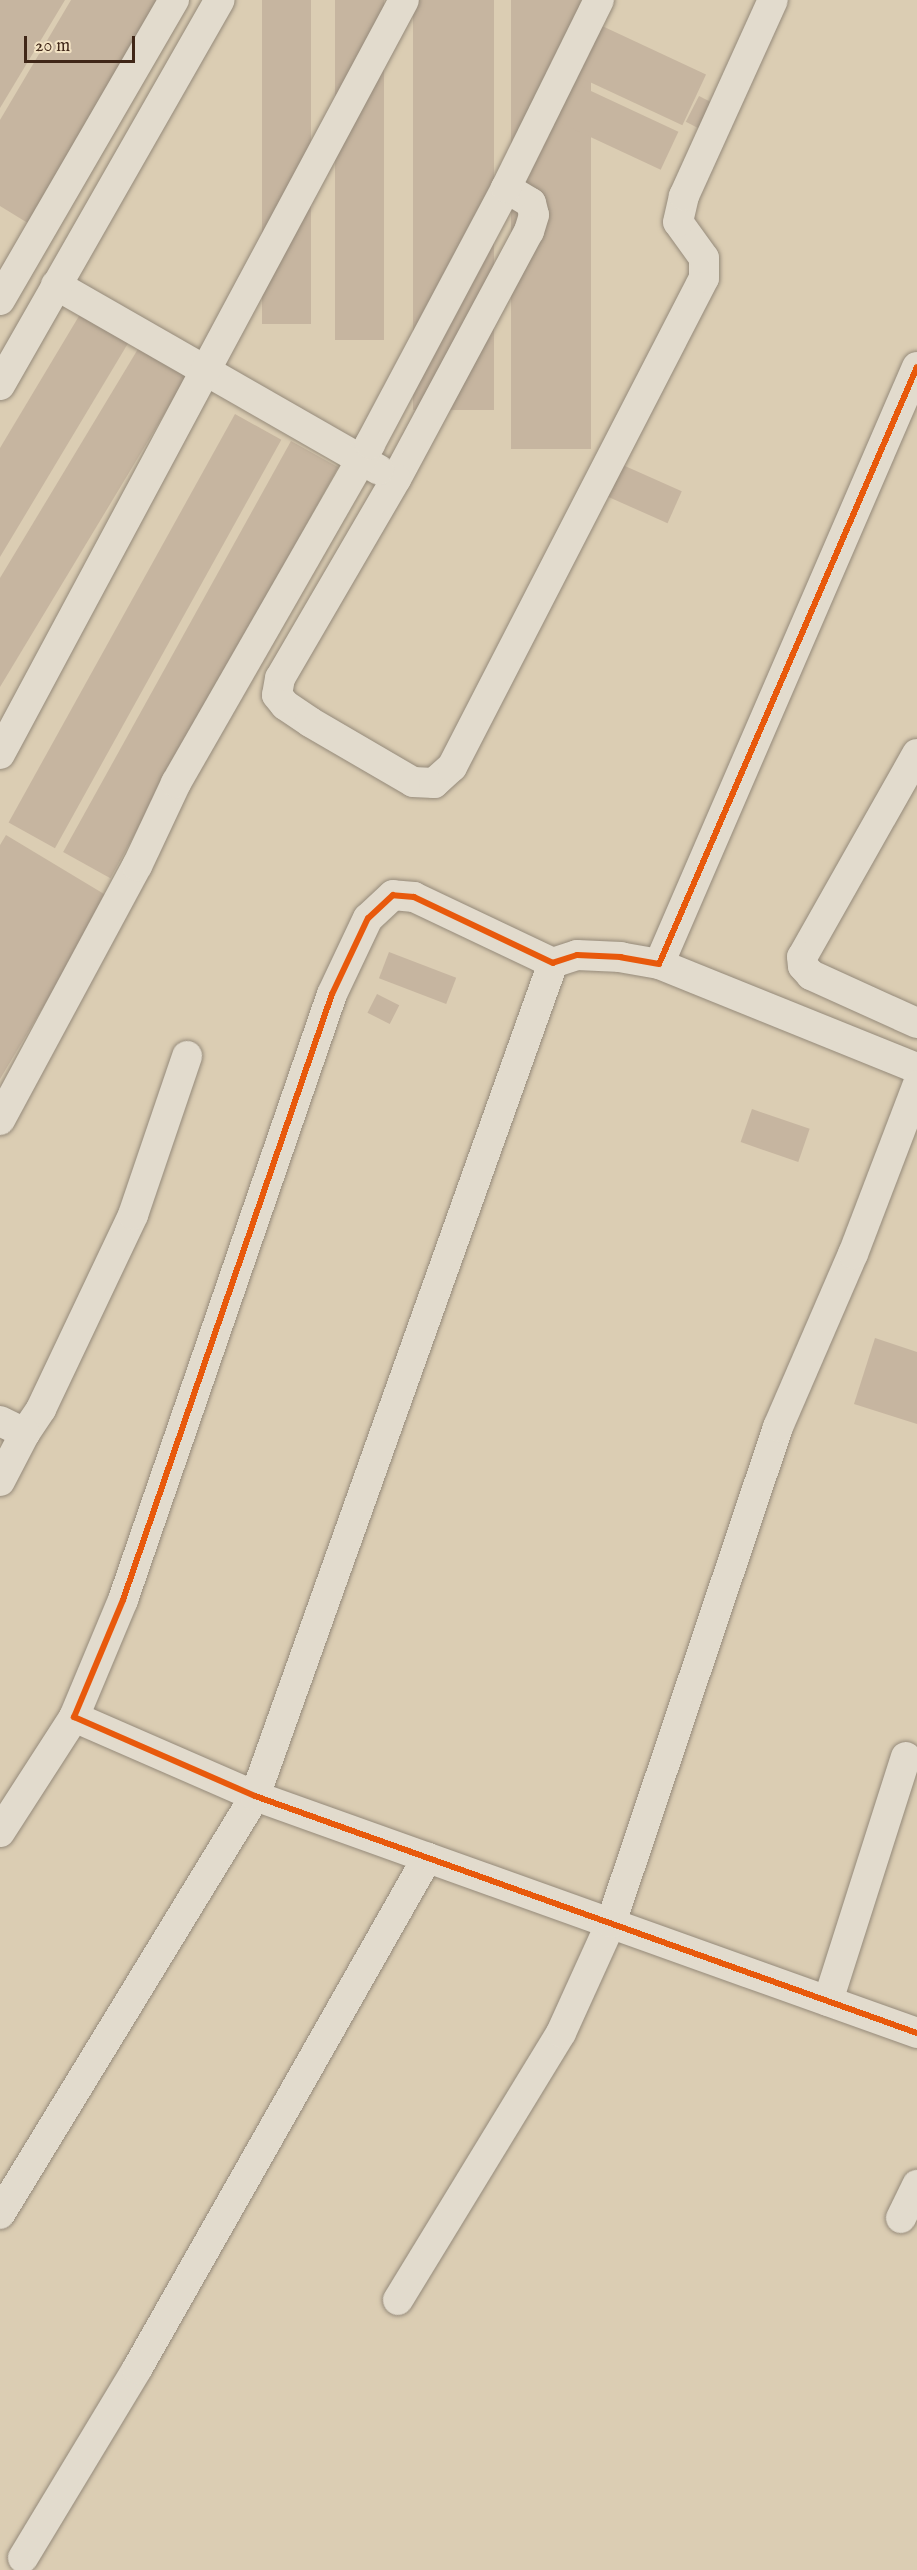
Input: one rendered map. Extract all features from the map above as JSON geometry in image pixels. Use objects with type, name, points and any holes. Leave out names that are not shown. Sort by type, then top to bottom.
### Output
[{"type":"street","points":[[0,300],[11,253],[174,0]]},
{"type":"street","points":[[0,385],[220,0]]},
{"type":"street","points":[[0,754],[207,373],[404,0]]},
{"type":"street","points":[[0,1120],[137,866],[176,783],[361,460],[506,188],[598,0]]},
{"type":"street","points":[[506,188],[531,203],[534,215],[529,231],[396,480],[280,678],[277,695],[285,705],[310,722],[413,782],[434,783],[452,767],[704,278],[704,258],[678,222],[684,196],[773,0]]},
{"type":"street","points":[[56,285],[396,480]]},
{"type":"street","points":[[659,964],[917,367]]},
{"type":"street","points":[[917,754],[802,957],[803,966],[811,975],[917,1023]]},
{"type":"street","points":[[0,1832],[74,1717],[123,1600],[332,993],[368,918],[393,894],[414,897],[553,963],[577,955],[621,957],[659,964],[917,1068]]},
{"type":"street","points":[[0,2214],[255,1796],[553,963]]},
{"type":"street","points":[[0,1481],[13,1427],[66,1360],[133,1215],[188,1056]]},
{"type":"street","points":[[398,2300],[561,2033],[611,1923],[778,1427],[853,1254],[917,1086]]},
{"type":"street","points":[[74,1717],[255,1796],[917,2033]]},
{"type":"street","points":[[828,2001],[906,1757]]},
{"type":"street","points":[[23,2558],[137,2369],[427,1858]]},
{"type":"street","points":[[901,2217],[917,2185]]},
{"type":"building","points":[[0,0],[65,0],[0,108]]},
{"type":"building","points":[[71,0],[166,0],[31,225],[0,206],[0,120]]},
{"type":"building","points":[[262,0],[311,0],[311,324],[262,324]]},
{"type":"building","points":[[335,0],[384,0],[384,340],[335,340]]},
{"type":"building","points":[[413,0],[494,0],[494,410],[413,410]]},
{"type":"building","points":[[511,0],[591,0],[591,449],[511,449]]},
{"type":"building","points":[[600,25],[706,74],[682,125],[576,76]]},
{"type":"building","points":[[576,84],[678,132],[661,170],[558,122]]},
{"type":"building","points":[[699,96],[721,107],[708,133],[686,122]]},
{"type":"building","points":[[82,311],[130,340],[0,557],[0,448]]},
{"type":"building","points":[[141,344],[189,373],[0,687],[0,578]]},
{"type":"building","points":[[235,414],[281,440],[55,848],[9,822]]},
{"type":"building","points":[[291,441],[338,467],[110,878],[63,852]]},
{"type":"building","points":[[616,462],[682,491],[668,523],[602,494]]},
{"type":"building","points":[[6,835],[109,897],[0,1079],[0,845]]},
{"type":"building","points":[[389,952],[456,978],[446,1004],[379,978]]},
{"type":"building","points":[[377,994],[399,1005],[390,1024],[367,1013]]},
{"type":"building","points":[[752,1109],[810,1129],[798,1162],[741,1142]]},
{"type":"building","points":[[875,1338],[917,1352],[917,1424],[854,1404]]},
{"type":"cycle path","points":[[917,367],[659,964],[621,957],[577,955],[553,963],[414,897],[393,895],[368,918],[332,994],[123,1600],[74,1717],[255,1796],[917,2033]]}]
